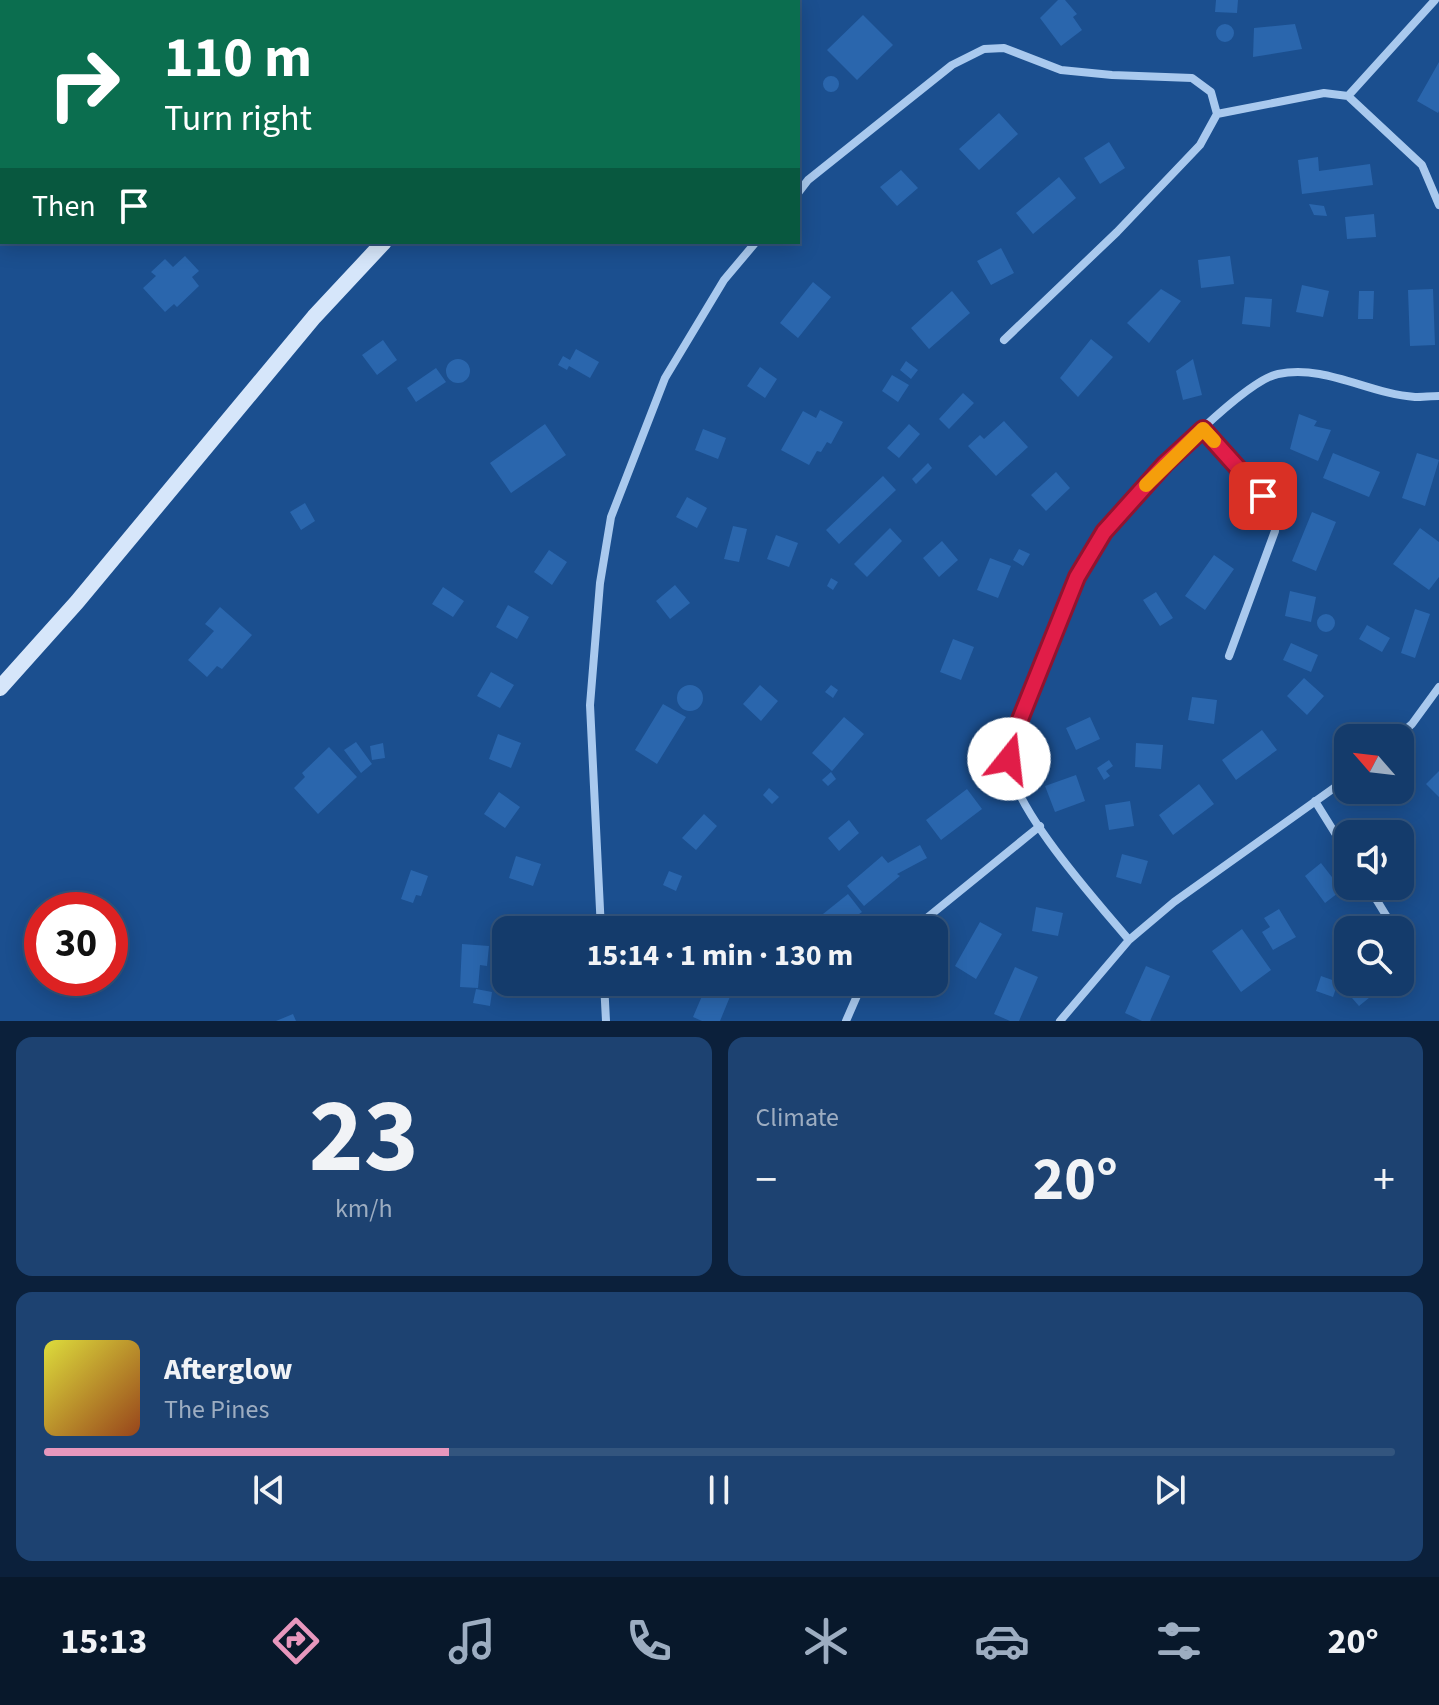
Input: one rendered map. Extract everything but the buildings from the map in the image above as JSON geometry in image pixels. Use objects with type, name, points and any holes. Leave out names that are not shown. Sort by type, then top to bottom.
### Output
[{"type":"street","points":[[1348,96],[1435,0]]},
{"type":"street","points":[[800,190],[808,180],[952,65],[984,49],[1004,48],[1061,70],[1192,78],[1211,92],[1217,114],[1200,145],[1117,232],[1004,340]]},
{"type":"street","points":[[1217,114],[1324,93],[1348,96],[1422,165],[1439,205]]},
{"type":"street","points":[[0,688],[77,602],[314,317],[382,244]]},
{"type":"street","points":[[600,916],[590,705],[600,583],[611,517],[665,378],[724,280],[754,244]]},
{"type":"street","points":[[1129,940],[1068,867],[1014,788],[1009,759],[1017,727],[1077,577],[1104,532],[1165,464],[1253,385],[1276,374],[1310,372],[1413,397],[1439,396]]},
{"type":"street","points":[[1203,429],[1263,496],[1276,517],[1275,531],[1229,656]]},
{"type":"street","points":[[1412,724],[1439,687]]},
{"type":"street","points":[[1060,1021],[1129,940],[1174,902],[1334,788]]},
{"type":"street","points":[[1315,801],[1334,832]]},
{"type":"street","points":[[929,916],[1040,826]]},
{"type":"street","points":[[605,996],[606,1021]]},
{"type":"street","points":[[846,1021],[857,996]]},
{"type":"slow traffic","points":[[1146,485],[1203,429],[1214,441]]},
{"type":"route","points":[[1009,759],[1017,727],[1077,577],[1104,532],[1165,464],[1203,429],[1263,496]]}]
